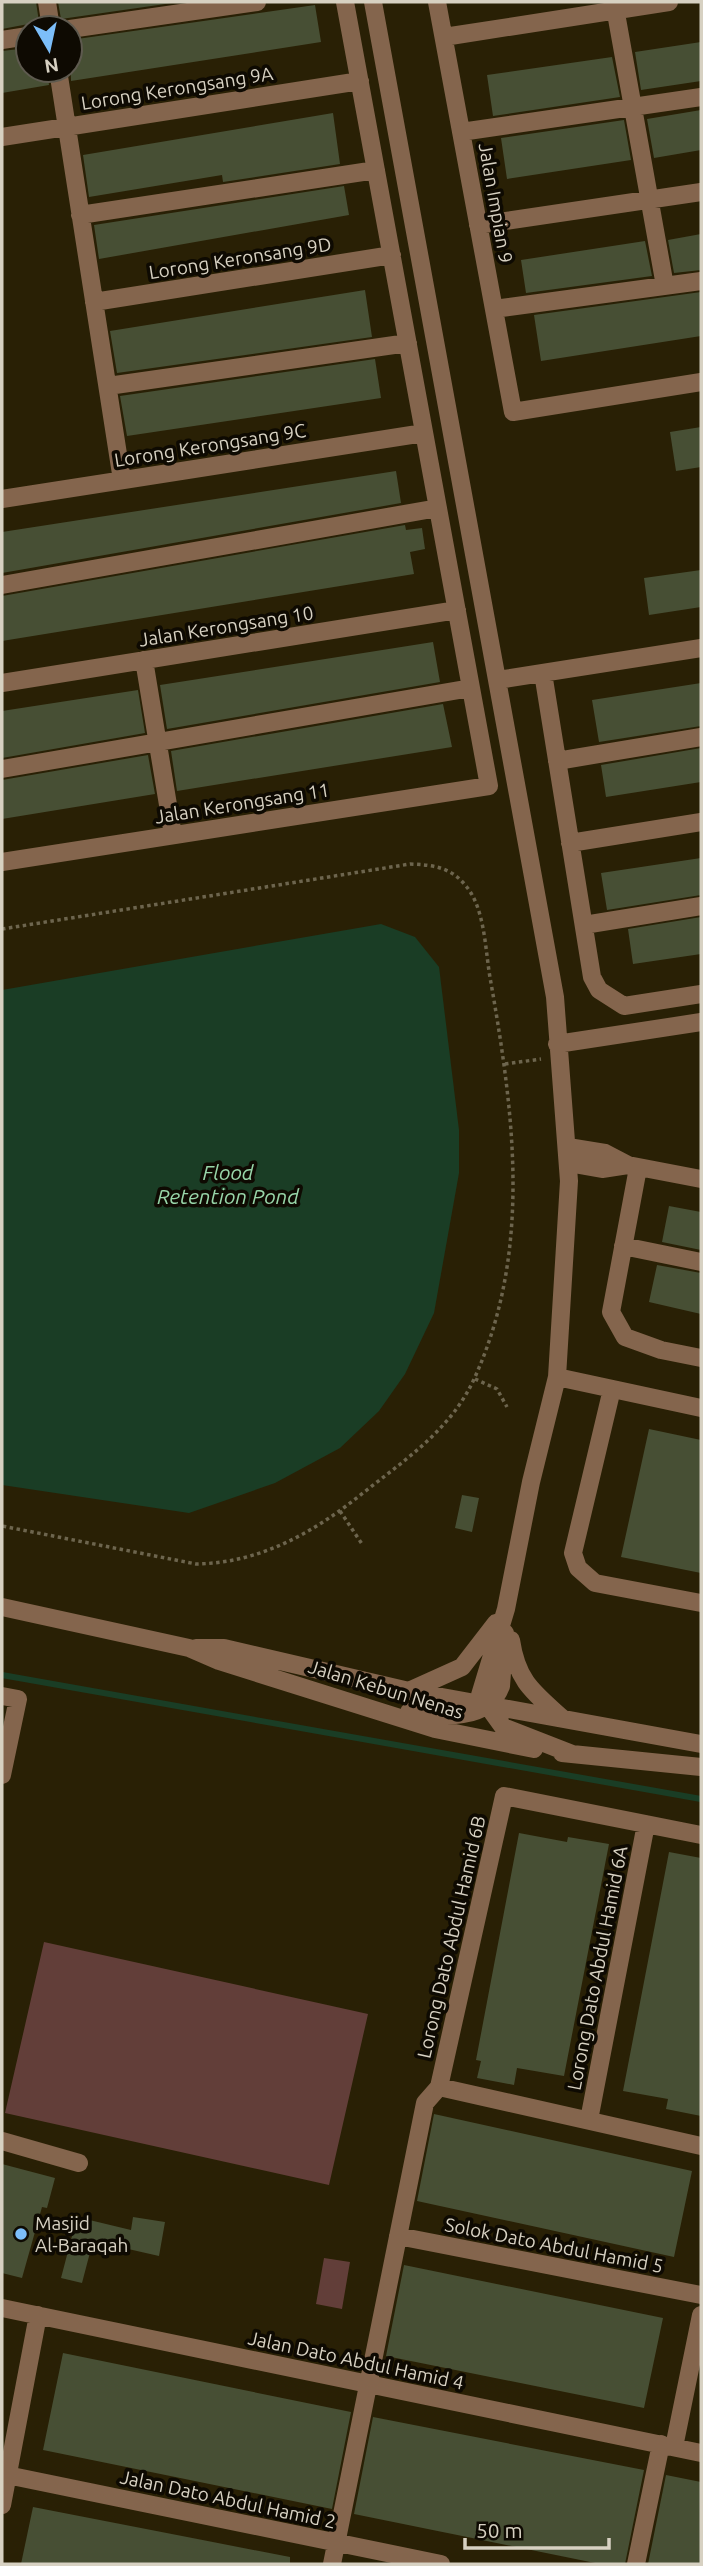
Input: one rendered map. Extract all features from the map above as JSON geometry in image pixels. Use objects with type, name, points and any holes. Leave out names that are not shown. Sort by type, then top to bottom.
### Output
[{"type":"street","points":[[84,27],[257,2]]},
{"type":"street","points":[[2,769],[471,688],[345,2]]},
{"type":"street","points":[[373,2],[555,997],[557,1050],[568,1155],[566,1262],[557,1377],[531,1482],[506,1609],[481,1690],[486,1706],[503,1727],[572,1754]]},
{"type":"street","name":"Jalan Impian 9","points":[[437,2],[513,412],[701,382]]},
{"type":"street","points":[[444,37],[615,6],[669,2]]},
{"type":"street","points":[[615,6],[665,286]]},
{"type":"street","name":"Lorong Kerongsang 9A","points":[[2,137],[359,81]]},
{"type":"street","points":[[60,84],[122,480]]},
{"type":"street","points":[[461,132],[701,97]]},
{"type":"street","points":[[80,215],[376,170]]},
{"type":"street","points":[[478,225],[701,192]]},
{"type":"street","name":"Lorong Keronsang 9D","points":[[94,302],[392,255]]},
{"type":"street","points":[[494,309],[701,281]]},
{"type":"street","points":[[108,386],[408,343]]},
{"type":"street","name":"Lorong Kerongsang 9C","points":[[2,499],[424,433]]},
{"type":"street","points":[[2,585],[438,508]]},
{"type":"street","name":"Jalan Kerongsang 10","points":[[2,682],[457,610]]},
{"type":"street","points":[[498,680],[701,648]]},
{"type":"street","points":[[144,660],[173,835]]},
{"type":"street","points":[[542,673],[592,977],[599,990],[624,1006],[701,994]]},
{"type":"street","name":"Jalan Kerongsang 11","points":[[2,862],[489,786],[471,688]]},
{"type":"street","points":[[557,761],[701,737]]},
{"type":"street","points":[[570,843],[701,822]]},
{"type":"street","points":[[584,925],[701,906]]},
{"type":"street","points":[[557,1050],[701,1022]]},
{"type":"street","points":[[568,1155],[602,1170],[633,1166],[701,1180]]},
{"type":"street","points":[[633,1166],[611,1312],[625,1337],[661,1350],[701,1358]]},
{"type":"street","points":[[623,1246],[701,1262]]},
{"type":"street","points":[[557,1377],[701,1408]]},
{"type":"street","points":[[612,1389],[573,1553],[578,1568],[594,1583],[701,1603]]},
{"type":"street","name":"Jalan Kebun Nenas","points":[[2,1607],[189,1648],[219,1661],[369,1706],[435,1729],[572,1754],[701,1767]]},
{"type":"street","points":[[409,1691],[462,1667],[506,1609]]},
{"type":"street","points":[[506,1609],[517,1670],[525,1684],[563,1719]]},
{"type":"street","name":"Jalan Kebun Nenas","points":[[189,1648],[224,1648],[409,1691],[701,1744]]},
{"type":"street","points":[[2,1775],[10,1697]]},
{"type":"street","points":[[369,1706],[444,1717],[469,1713],[486,1706]]},
{"type":"street","name":"Lorong Dato Abdul Hamid 6B","points":[[332,2564],[425,2103],[439,2087],[504,1797],[646,1824]]},
{"type":"street","points":[[646,1824],[701,1835]]},
{"type":"street","name":"Lorong Dato Abdul Hamid 6A","points":[[589,2120],[646,1824]]},
{"type":"street","points":[[439,2087],[701,2146]]},
{"type":"street","points":[[2,2141],[79,2163]]},
{"type":"street","name":"Solok Dato Abdul Hamid 5","points":[[398,2235],[701,2295]]},
{"type":"street","name":"Jalan Dato Abdul Hamid 4","points":[[2,2308],[701,2453]]},
{"type":"street","points":[[2,2505],[38,2315]]},
{"type":"street","points":[[636,2564],[701,2315]]},
{"type":"street","name":"Jalan Dato Abdul Hamid 2","points":[[8,2475],[441,2564]]},
{"type":"path","points":[[2,929],[410,864],[432,865],[451,872],[476,902],[505,1064],[515,1187],[505,1288],[475,1379],[459,1408],[430,1441],[340,1511],[299,1538],[259,1555],[224,1564],[196,1564],[2,1526]]},
{"type":"path","points":[[505,1064],[557,1050]]},
{"type":"path","points":[[475,1379],[497,1389],[507,1407]]},
{"type":"path","points":[[340,1511],[362,1544]]},
{"type":"shaded area","points":[[44,1942],[368,2014],[329,2185],[5,2113]]},
{"type":"shaded area","points":[[324,2258],[350,2262],[342,2309],[316,2304]]},
{"type":"water","name":"Flood Retention Pond","points":[[381,924],[415,937],[439,967],[459,1130],[459,1173],[434,1313],[405,1374],[379,1411],[340,1448],[275,1483],[189,1513],[2,1485],[2,990]]},
{"type":"building","points":[[2,2],[36,2],[38,14],[14,14],[14,27],[2,29]]},
{"type":"building","points":[[58,2],[179,2],[84,16],[60,14]]},
{"type":"building","points":[[315,5],[321,42],[84,79],[84,38]]},
{"type":"building","points":[[701,42],[701,81],[641,90],[635,52]]},
{"type":"building","points":[[14,50],[14,84],[49,85],[2,93],[2,51]]},
{"type":"building","points":[[612,57],[620,97],[493,116],[487,75]]},
{"type":"building","points":[[701,110],[701,150],[654,158],[647,119]]},
{"type":"building","points":[[333,113],[340,164],[223,182],[222,175],[89,197],[83,155]]},
{"type":"building","points":[[624,120],[631,160],[507,179],[501,138]]},
{"type":"building","points":[[344,186],[349,215],[99,259],[94,225]]},
{"type":"building","points":[[701,234],[701,270],[674,273],[668,240]]},
{"type":"building","points":[[645,241],[652,276],[526,293],[521,260]]},
{"type":"building","points":[[365,290],[372,337],[117,373],[110,331]]},
{"type":"building","points":[[701,292],[701,336],[541,361],[534,315]]},
{"type":"building","points":[[375,359],[381,398],[127,436],[120,396]]},
{"type":"building","points":[[701,427],[701,467],[676,471],[670,432]]},
{"type":"building","points":[[396,471],[401,503],[2,573],[2,532]]},
{"type":"building","points":[[405,525],[406,530],[422,528],[425,549],[410,552],[414,574],[2,641],[2,596]]},
{"type":"building","points":[[701,570],[701,607],[649,615],[644,578]]},
{"type":"building","points":[[433,642],[440,682],[167,729],[160,685]]},
{"type":"building","points":[[701,683],[701,726],[599,742],[592,700]]},
{"type":"building","points":[[138,690],[145,733],[2,758],[2,711]]},
{"type":"building","points":[[443,704],[452,747],[177,791],[171,751]]},
{"type":"building","points":[[701,748],[701,782],[606,797],[601,765]]},
{"type":"building","points":[[148,755],[155,794],[2,819],[2,780]]},
{"type":"building","points":[[701,858],[701,895],[607,910],[601,873]]},
{"type":"building","points":[[701,917],[701,954],[633,964],[628,929]]},
{"type":"building","points":[[669,1206],[701,1212],[701,1250],[662,1242]]},
{"type":"building","points":[[657,1265],[701,1273],[701,1314],[649,1302]]},
{"type":"building","points":[[649,1429],[701,1440],[701,1573],[621,1557]]},
{"type":"building","points":[[462,1495],[479,1498],[472,1532],[455,1528]]},
{"type":"building","points":[[519,1833],[567,1842],[568,1837],[609,1844],[564,2076],[517,2068],[514,2085],[477,2078],[481,2061],[476,2060]]},
{"type":"building","points":[[669,1852],[701,1858],[701,2116],[666,2109],[668,2099],[623,2091]]},
{"type":"building","points":[[434,2114],[692,2171],[674,2257],[417,2201]]},
{"type":"building","name":"Masjid Al-Baraqah","points":[[2,2164],[55,2178],[47,2208],[42,2207],[22,2278],[2,2273]]},
{"type":"building","points":[[77,2217],[131,2230],[133,2217],[165,2222],[159,2256],[93,2241],[82,2283],[61,2278]]},
{"type":"building","points":[[404,2265],[663,2318],[644,2408],[386,2356]]},
{"type":"building","points":[[63,2353],[351,2412],[332,2509],[43,2450]]},
{"type":"building","points":[[373,2417],[644,2470],[625,2564],[600,2564],[354,2514]]},
{"type":"building","points":[[666,2475],[701,2482],[701,2564],[648,2564]]},
{"type":"building","points":[[33,2507],[290,2557],[290,2564],[21,2564]]},
{"type":"waterway","points":[[2,1675],[701,1799]]},
{"type":"place","name":"Masjid Al-Baraqah","points":[[21,2234]]}]
